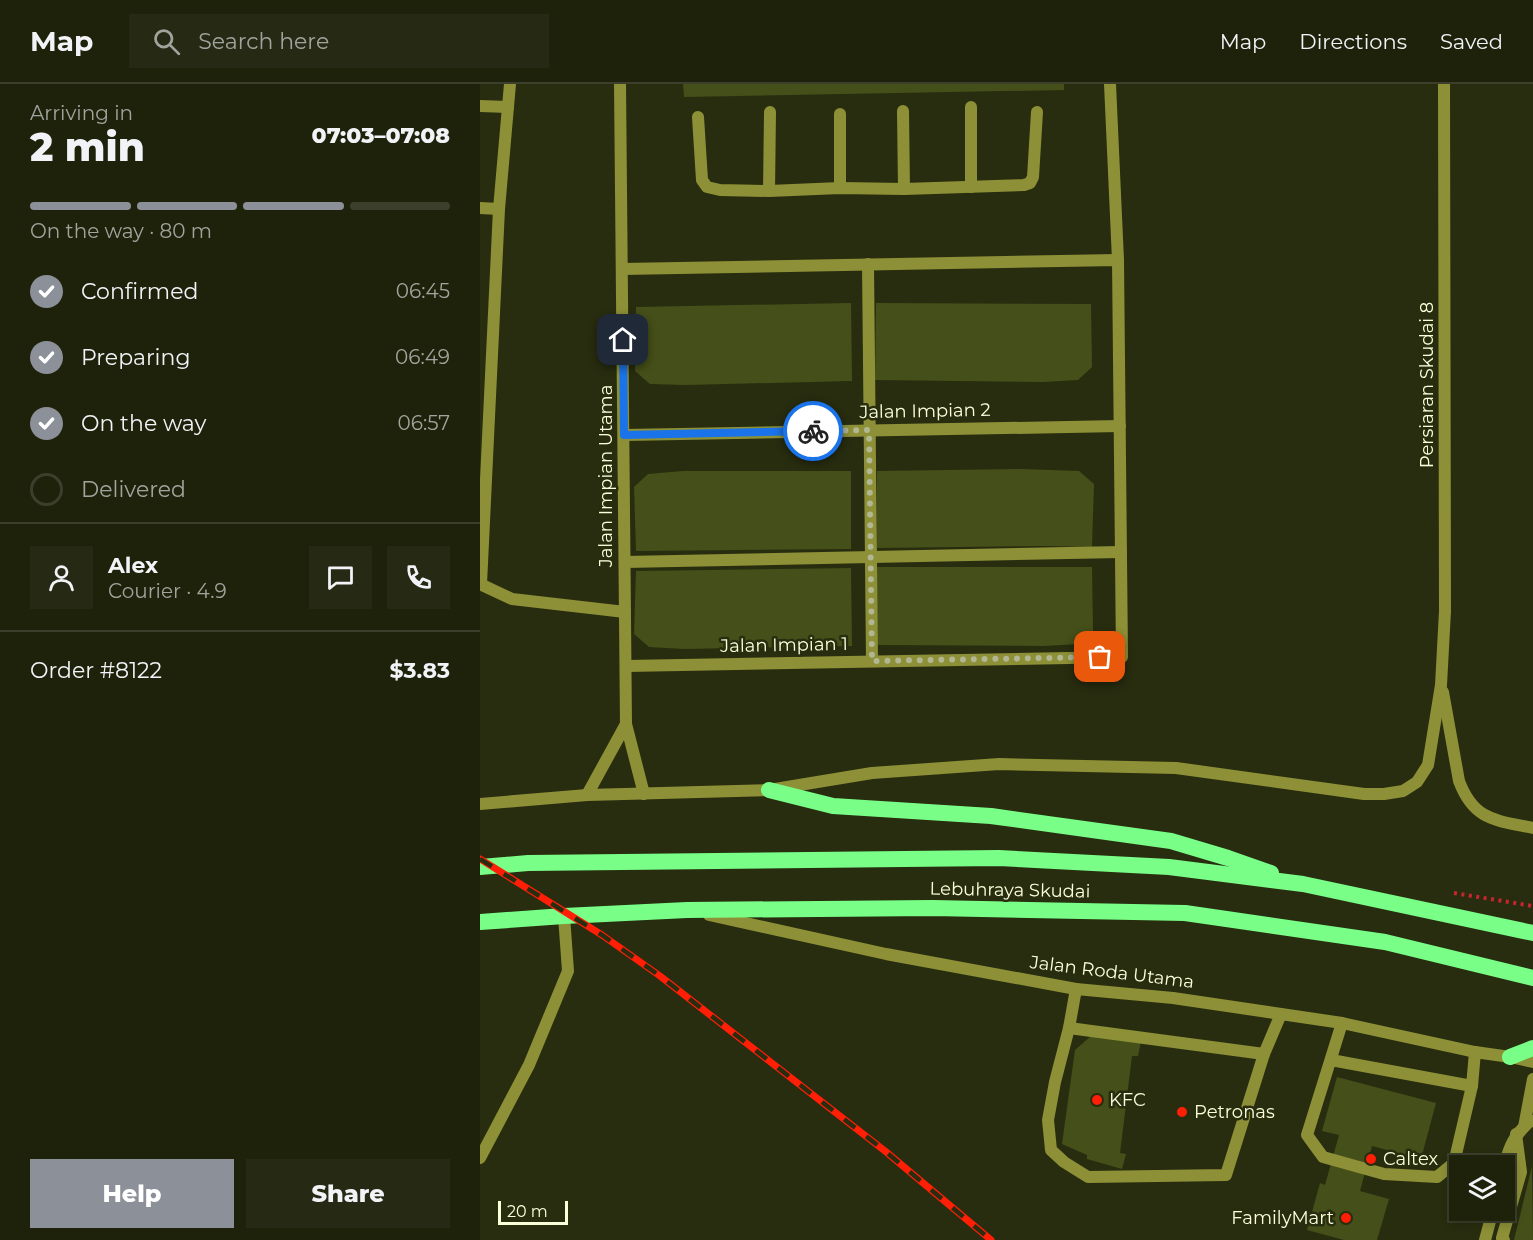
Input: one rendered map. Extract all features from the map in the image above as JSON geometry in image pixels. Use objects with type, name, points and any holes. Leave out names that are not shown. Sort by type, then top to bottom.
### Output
[{"type":"highway","points":[[769,790],[833,806],[991,816],[1171,841],[1303,884]]},
{"type":"highway","name":"Lebuhraya Skudai","points":[[480,867],[528,863],[999,858],[1168,867],[1303,884],[1533,933]]},
{"type":"highway","name":"Lebuhraya Skudai","points":[[480,922],[687,910],[933,908],[1185,913],[1385,942],[1533,978]]},
{"type":"highway","points":[[1510,1057],[1533,1048]]},
{"type":"street","points":[[510,84],[499,209],[480,584],[512,599],[625,612]]},
{"type":"street","name":"Jalan Impian Utama","points":[[620,84],[626,723],[644,794]]},
{"type":"street","points":[[625,561],[1121,552],[1118,260],[1110,84]]},
{"type":"street","name":"Persiaran Skudai 8","points":[[1441,685],[1445,611],[1444,84]]},
{"type":"street","points":[[480,106],[508,107]]},
{"type":"street","points":[[971,107],[971,187]]},
{"type":"street","points":[[903,111],[904,189]]},
{"type":"street","points":[[769,191],[770,112]]},
{"type":"street","points":[[698,117],[702,180],[707,187],[720,190],[769,191],[1024,185],[1030,183],[1033,177],[1037,112]]},
{"type":"street","points":[[840,114],[840,189]]},
{"type":"street","points":[[480,208],[499,209]]},
{"type":"street","points":[[622,269],[1118,260]]},
{"type":"street","points":[[868,264],[872,661]]},
{"type":"street","name":"Jalan Impian 2","points":[[624,435],[1120,426]]},
{"type":"street","name":"Jalan Impian 1","points":[[626,666],[1122,657],[1121,552]]},
{"type":"street","points":[[480,804],[588,795],[769,790],[872,773],[999,764],[1176,768],[1364,794],[1384,794],[1403,791],[1417,782],[1428,765],[1441,685]]},
{"type":"street","points":[[1441,685],[1459,781],[1464,795],[1476,810],[1493,820],[1533,828]]},
{"type":"street","name":"Jalan Impian Utama","points":[[588,795],[626,723]]},
{"type":"street","name":"Jalan Roda Utama","points":[[687,910],[886,954],[1076,989],[1173,998],[1342,1023],[1475,1052],[1533,1062]]},
{"type":"street","points":[[480,1158],[529,1065],[568,970],[564,916]]},
{"type":"street","points":[[1076,989],[1053,1092],[1048,1120],[1049,1136],[1051,1150],[1064,1162],[1088,1177],[1226,1175],[1264,1054],[1281,1014]]},
{"type":"street","points":[[1342,1023],[1307,1135],[1323,1157],[1384,1174],[1437,1177],[1454,1163],[1472,1086],[1475,1052]]},
{"type":"street","points":[[1069,1028],[1264,1054]]},
{"type":"street","points":[[1331,1060],[1472,1086]]},
{"type":"street","points":[[1504,1240],[1502,1238],[1521,1172],[1524,1127],[1533,1080]]},
{"type":"street","points":[[1507,1155],[1524,1127]]},
{"type":"street","points":[[1485,1240],[1490,1221]]},
{"type":"building","points":[[683,84],[1064,84],[1064,90],[684,97]]},
{"type":"building","points":[[851,303],[852,381],[650,384],[635,371],[636,307]]},
{"type":"building","points":[[876,303],[1091,304],[1092,367],[1078,380],[1043,382],[875,380]]},
{"type":"building","points":[[1021,469],[1079,471],[1094,484],[1092,547],[877,548],[877,471]]},
{"type":"building","points":[[683,471],[851,471],[851,549],[636,551],[634,487],[648,474]]},
{"type":"building","points":[[877,567],[1092,567],[1093,631],[1079,644],[1044,646],[876,645]]},
{"type":"building","points":[[851,568],[852,646],[684,649],[649,647],[634,634],[636,571]]},
{"type":"building","name":"KFC","points":[[1091,1036],[1141,1041],[1138,1056],[1132,1056],[1120,1153],[1126,1154],[1122,1169],[1087,1159],[1087,1155],[1062,1144],[1075,1050]]},
{"type":"building","points":[[1337,1077],[1436,1103],[1421,1159],[1372,1146],[1360,1191],[1389,1199],[1377,1240],[1344,1240],[1307,1230],[1320,1183],[1325,1185],[1339,1135],[1322,1131]]},
{"type":"building","points":[[1532,1166],[1533,1240],[1514,1240]]},
{"type":"railway","points":[[480,859],[602,935],[660,976],[885,1151],[991,1240]]},
{"type":"way so far","points":[[813,431],[869,430],[872,661],[1100,657]]},
{"type":"place","name":"KFC","points":[[1097,1100]]},
{"type":"place","name":"Petronas","points":[[1182,1112]]},
{"type":"place","name":"Caltex","points":[[1371,1159]]},
{"type":"place","name":"FamilyMart","points":[[1346,1218]]},
{"type":"route","points":[[623,340],[624,435],[813,431]]}]
